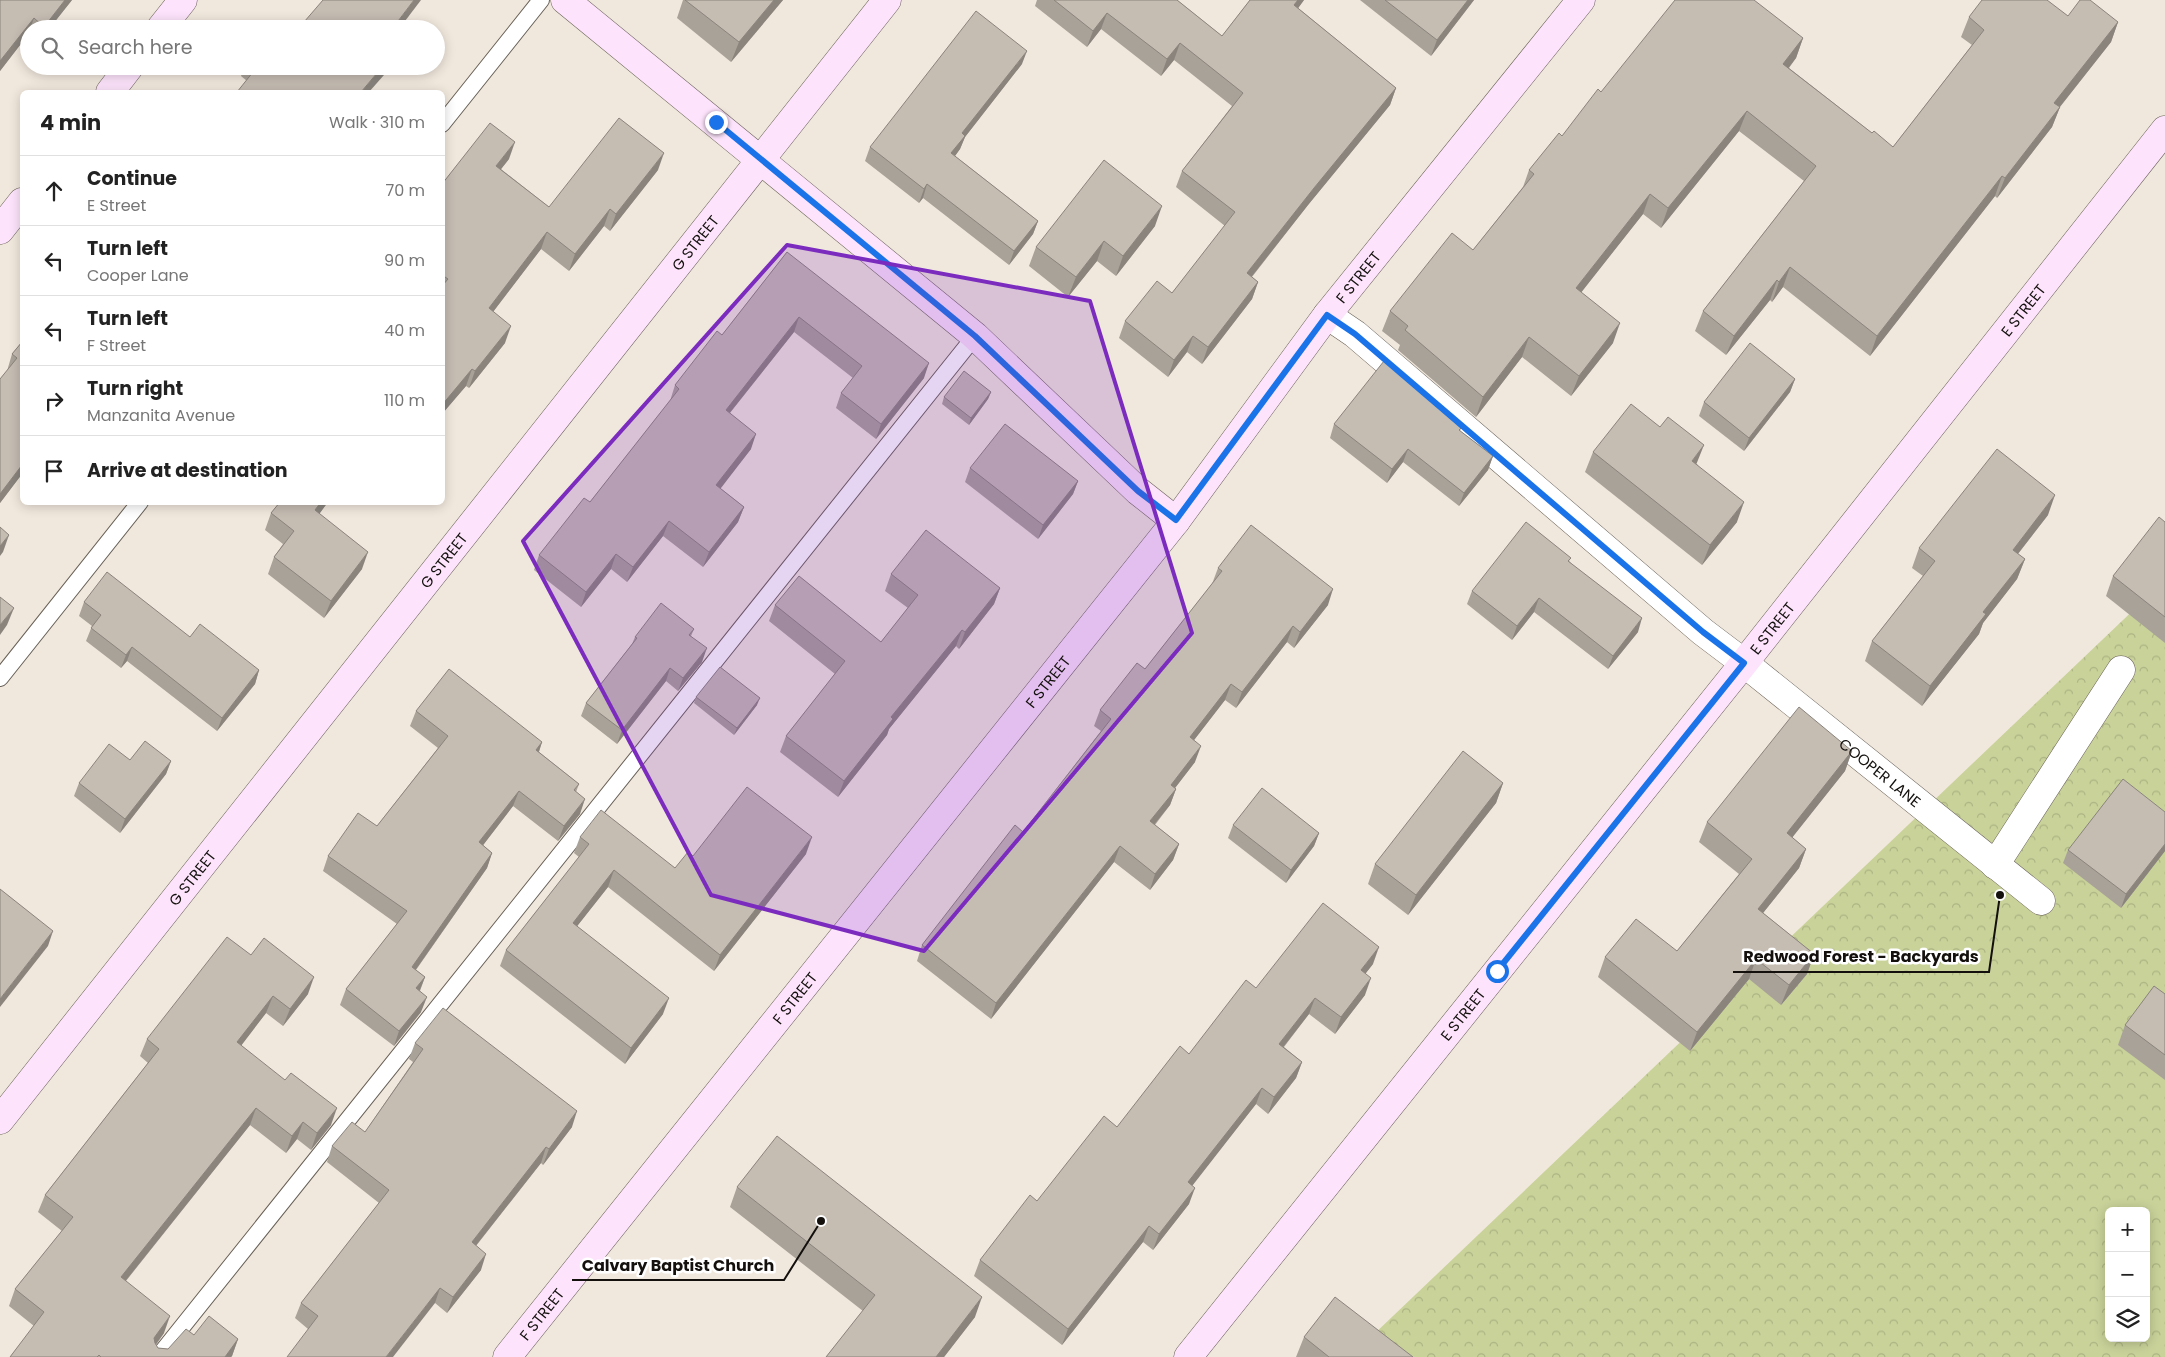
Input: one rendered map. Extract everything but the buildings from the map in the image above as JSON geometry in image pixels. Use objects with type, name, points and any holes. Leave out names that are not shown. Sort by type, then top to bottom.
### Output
[{"type":"street","points":[[167,20],[183,0]]},
{"type":"street","points":[[565,0],[975,336],[1138,491],[1176,520]]},
{"type":"street","name":"G STREET","points":[[0,1120],[887,0]]},
{"type":"street","name":"F STREET","points":[[507,1357],[1176,520],[1327,315],[1581,0]]},
{"type":"street","points":[[112,90],[123,75]]},
{"type":"street","name":"E STREET","points":[[1188,1357],[1744,663],[2165,130]]},
{"type":"street","points":[[0,230],[20,205]]},
{"type":"street","name":"COOPER LANE","points":[[1327,315],[1355,334],[1703,632],[2041,902]]},
{"type":"street","points":[[1996,865],[2121,670]]},
{"type":"lane","points":[[445,120],[541,0]]},
{"type":"lane","points":[[158,1357],[975,336]]},
{"type":"lane","points":[[0,678],[138,505]]},
{"type":"highlighted area","points":[[787,245],[1090,301],[1192,633],[924,951],[711,895],[523,541]]},
{"type":"green space","points":[[2165,580],[2165,1357],[1350,1357]]},
{"type":"place","name":"Redwood Forest - Backyards","points":[[2000,895]]},
{"type":"place","name":"Calvary Baptist Church","points":[[821,1221]]},
{"type":"route","points":[[716,122],[975,336],[1138,491],[1176,520],[1327,315],[1355,334],[1703,632],[1744,663],[1497,971]]}]
